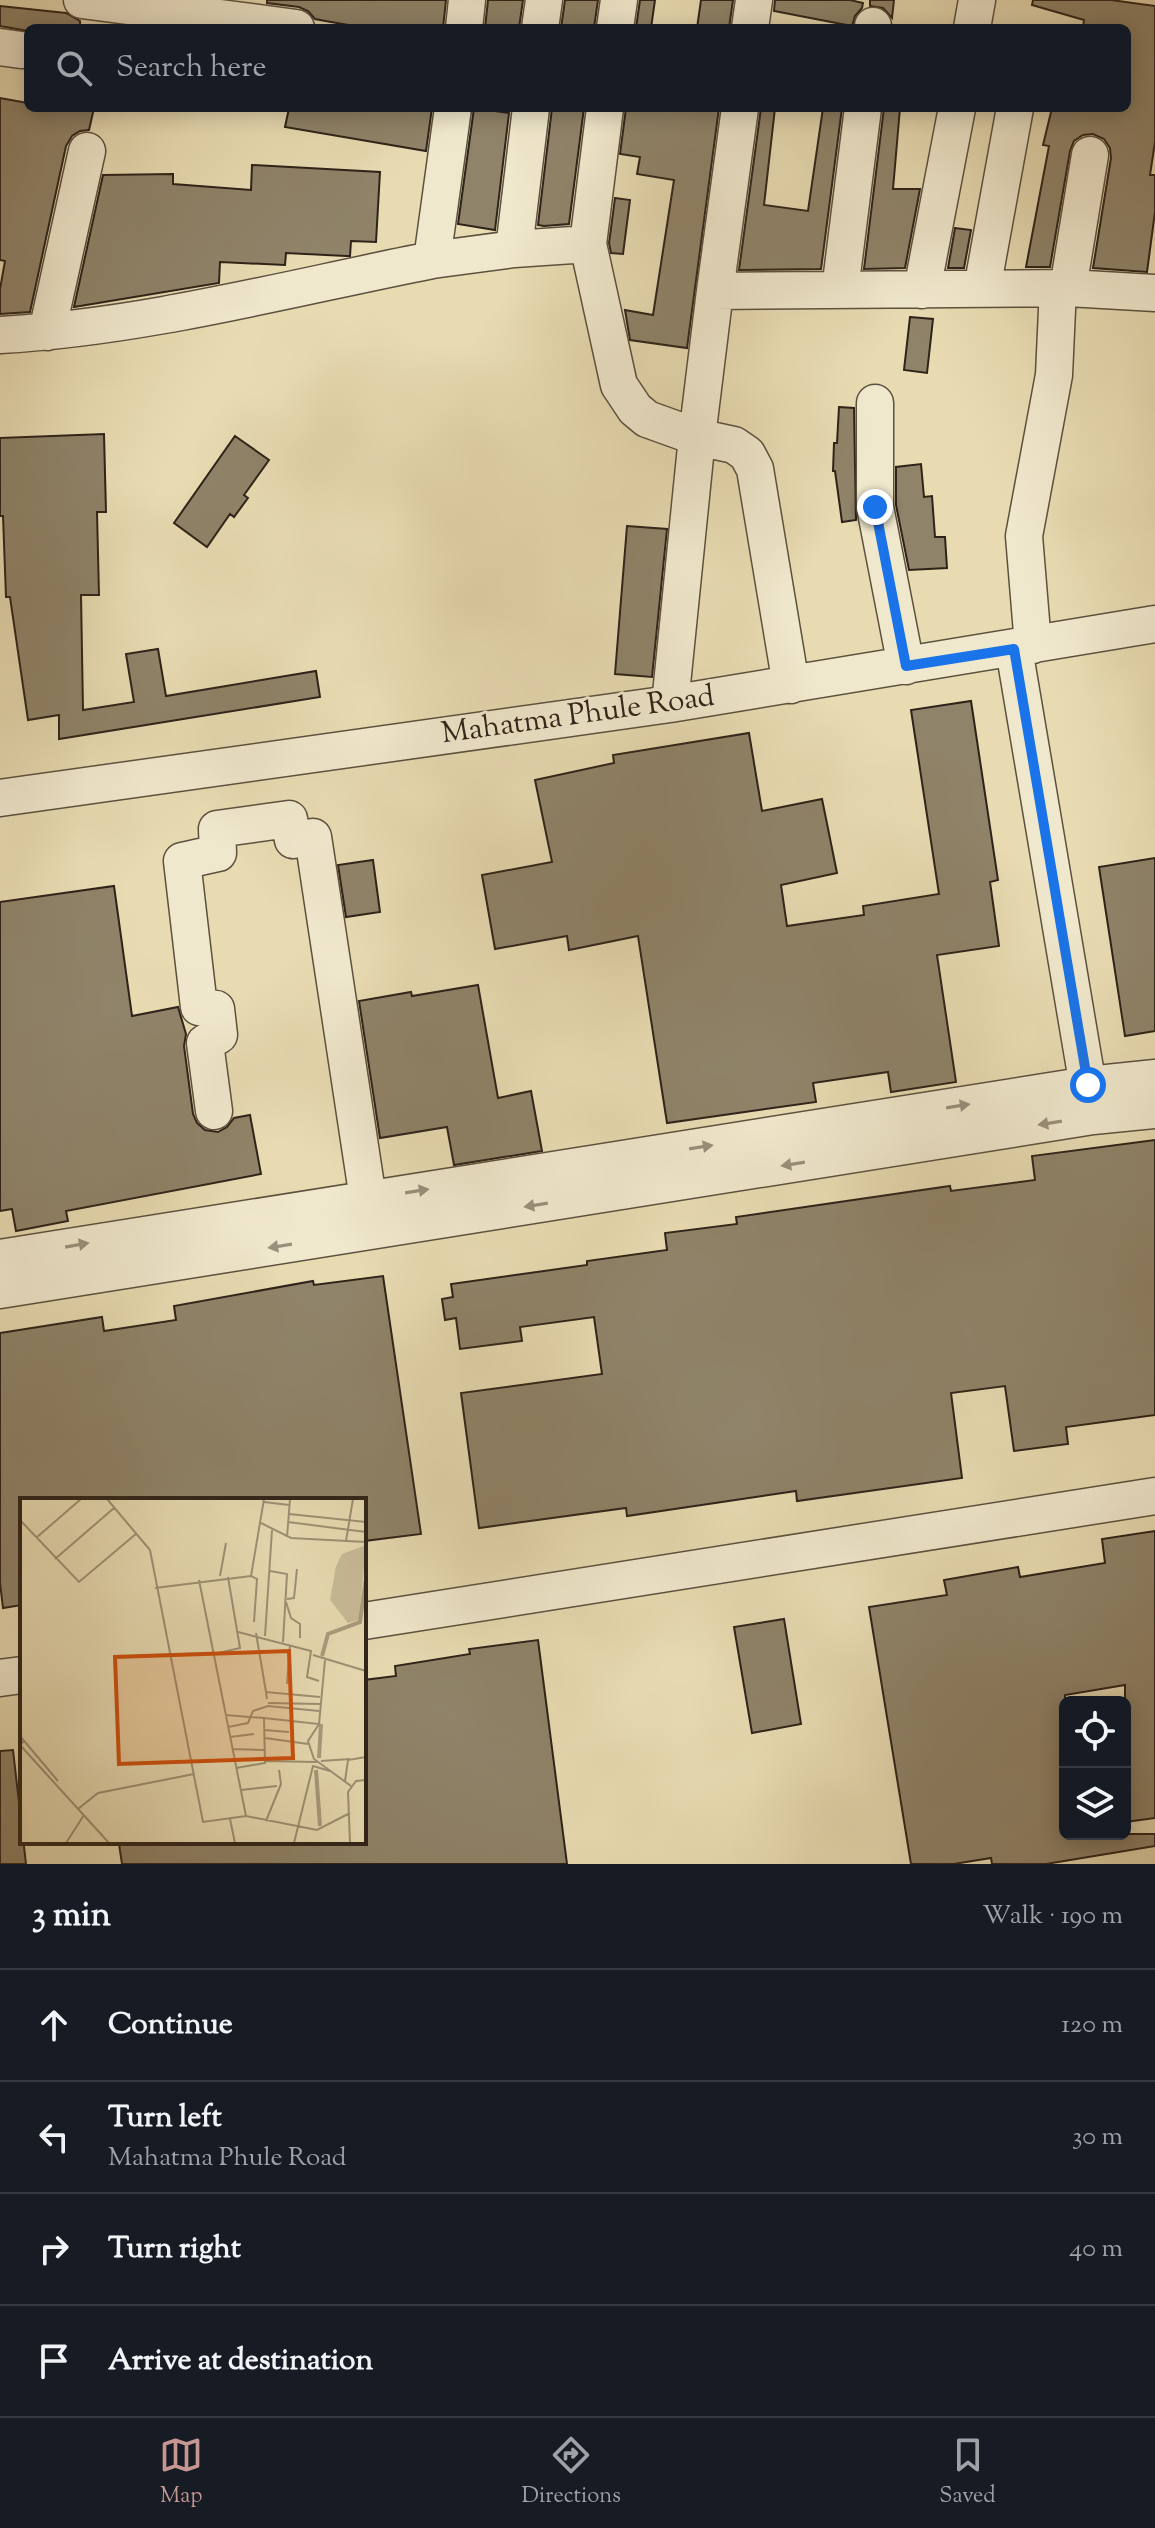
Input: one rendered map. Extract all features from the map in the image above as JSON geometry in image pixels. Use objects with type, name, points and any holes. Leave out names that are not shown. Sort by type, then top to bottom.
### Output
[{"type":"street","points":[[82,0],[265,24]]},
{"type":"street","points":[[464,24],[467,0]]},
{"type":"street","points":[[541,24],[544,0]]},
{"type":"street","points":[[616,24],[619,0]]},
{"type":"street","points":[[751,24],[754,0]]},
{"type":"street","points":[[973,24],[977,0]]},
{"type":"street","points":[[432,260],[452,112]]},
{"type":"street","points":[[514,249],[531,112]]},
{"type":"street","points":[[604,112],[588,244],[619,385],[635,409],[647,419],[697,437],[734,445],[747,454],[755,469],[791,685]]},
{"type":"street","points":[[670,704],[697,437],[739,112]]},
{"type":"street","points":[[840,290],[862,112]]},
{"type":"street","points":[[922,290],[956,112]]},
{"type":"street","points":[[982,289],[1014,112]]},
{"type":"street","points":[[47,332],[87,151]]},
{"type":"street","points":[[1090,155],[1063,288],[1054,375],[1024,536],[1024,647],[1091,1101]]},
{"type":"street","points":[[0,335],[126,321],[432,260],[514,249],[588,244]]},
{"type":"street","points":[[715,291],[1063,288],[1155,293]]},
{"type":"street","points":[[875,403],[875,507],[906,666]]},
{"type":"street","name":"Mahatma Phule Road","points":[[1,793],[670,704],[1155,624]]},
{"type":"street","points":[[214,1111],[205,1043],[219,1035],[216,1009],[199,1007],[182,861],[218,853],[217,829],[289,819],[293,840],[313,837],[368,1199]]},
{"type":"street","points":[[0,1290],[651,1170],[1091,1101],[1155,1078]]},
{"type":"street","points":[[1091,1101],[1155,1110]]},
{"type":"street","points":[[0,1258],[368,1199],[651,1170]]},
{"type":"street","points":[[366,1621],[1155,1496]]},
{"type":"street","points":[[0,1678],[20,1675]]},
{"type":"building","points":[[267,0],[446,0],[443,24],[343,24],[315,19],[299,7],[267,3]]},
{"type":"building","points":[[488,0],[523,0],[520,24],[485,24]]},
{"type":"building","points":[[565,0],[598,0],[595,24],[562,24]]},
{"type":"building","points":[[640,0],[655,0],[652,24],[637,24]]},
{"type":"building","points":[[701,0],[733,0],[730,24],[698,24]]},
{"type":"building","points":[[775,0],[850,0],[863,3],[853,24],[774,11]]},
{"type":"building","points":[[870,0],[894,0],[892,18],[883,8],[870,6]]},
{"type":"building","points":[[1033,0],[1111,0],[1155,6],[1155,142],[1150,175],[1155,175],[1155,212],[1147,272],[1093,268],[1111,158],[1110,148],[1104,139],[1093,134],[1083,135],[1074,141],[1070,151],[1050,267],[1026,267],[1049,146],[1043,145],[1051,112],[1131,112],[1131,24],[1084,24],[1084,20],[1032,5]]},
{"type":"building","points":[[0,6],[66,13],[80,21],[80,24],[24,24],[24,30],[0,26]]},
{"type":"building","points":[[0,98],[24,102],[24,112],[93,112],[89,130],[72,136],[66,146],[30,312],[0,314],[5,261],[0,260]]},
{"type":"building","points":[[288,112],[431,112],[426,151],[285,127]]},
{"type":"building","points":[[473,112],[509,113],[495,230],[458,224]]},
{"type":"building","points":[[552,112],[583,112],[569,224],[538,225]]},
{"type":"building","points":[[625,112],[718,112],[687,348],[630,340],[625,310],[653,315],[674,180],[637,174],[640,157],[620,154]]},
{"type":"building","points":[[760,112],[775,112],[764,205],[808,211],[822,112],[841,112],[821,269],[739,270]]},
{"type":"building","points":[[884,112],[900,112],[893,189],[920,189],[905,268],[864,269]]},
{"type":"building","points":[[252,165],[380,172],[376,242],[351,241],[350,256],[286,253],[285,265],[220,262],[219,283],[74,307],[103,175],[173,174],[173,184],[251,190]]},
{"type":"building","points":[[615,198],[630,200],[623,254],[611,253],[609,243]]},
{"type":"building","points":[[955,228],[971,230],[964,268],[948,268]]},
{"type":"building","points":[[910,317],[933,319],[927,373],[904,370]]},
{"type":"building","points":[[839,407],[854,408],[856,520],[842,522],[833,471]]},
{"type":"building","points":[[104,434],[106,512],[97,512],[99,595],[81,595],[83,710],[134,702],[126,654],[158,649],[166,696],[316,671],[320,697],[59,739],[59,715],[28,720],[10,597],[6,597],[3,516],[0,516],[0,438]]},
{"type":"building","points":[[235,436],[269,460],[244,495],[248,498],[234,517],[230,514],[207,547],[174,523]]},
{"type":"building","points":[[921,464],[924,497],[932,496],[935,537],[945,537],[947,568],[909,570],[896,505],[896,467]]},
{"type":"building","points":[[627,526],[667,529],[652,677],[615,674]]},
{"type":"building","points":[[971,701],[998,880],[990,882],[999,946],[937,955],[956,1082],[891,1092],[888,1072],[813,1083],[816,1102],[667,1123],[638,936],[569,950],[567,936],[495,949],[482,875],[552,862],[535,780],[614,763],[613,755],[749,733],[762,811],[822,799],[837,873],[781,885],[787,926],[864,915],[863,906],[939,894],[911,710]]},
{"type":"building","points":[[1155,858],[1155,1031],[1125,1036],[1099,867]]},
{"type":"building","points":[[373,860],[380,912],[346,917],[338,865]]},
{"type":"building","points":[[114,886],[132,1016],[178,1007],[186,1034],[184,1046],[193,1114],[197,1123],[205,1130],[218,1132],[234,1118],[250,1115],[261,1174],[66,1211],[68,1221],[16,1231],[12,1209],[0,1211],[0,902]]},
{"type":"building","points":[[478,985],[498,1098],[531,1091],[542,1151],[454,1165],[447,1127],[380,1138],[359,1001]]},
{"type":"building","points":[[1155,1140],[1155,1415],[1066,1427],[1068,1444],[1014,1451],[1005,1386],[951,1393],[962,1478],[797,1501],[796,1491],[627,1516],[626,1508],[479,1528],[461,1393],[602,1374],[594,1317],[520,1327],[522,1341],[460,1349],[456,1318],[445,1320],[442,1299],[453,1297],[451,1284],[667,1250],[665,1233],[737,1224],[736,1217],[950,1186],[951,1191],[1035,1180],[1032,1156]]},
{"type":"building","points":[[383,1276],[421,1534],[366,1541],[366,1498],[20,1498],[20,1605],[3,1608],[0,1583],[0,1333],[102,1317],[104,1331],[176,1320],[174,1306],[313,1281],[314,1285]]},
{"type":"building","points":[[1155,1531],[1155,1818],[1131,1821],[1131,1696],[1125,1696],[1125,1685],[1059,1696],[1059,1840],[1131,1840],[1131,1834],[1155,1834],[1155,1846],[1046,1864],[992,1864],[991,1858],[954,1864],[911,1864],[869,1607],[947,1595],[944,1580],[1018,1567],[1020,1577],[1105,1563],[1102,1539]]},
{"type":"building","points":[[784,1619],[801,1724],[752,1733],[734,1627]]},
{"type":"building","points":[[538,1640],[567,1864],[122,1864],[119,1844],[366,1844],[366,1680],[396,1676],[395,1666],[470,1654],[469,1649]]},
{"type":"building","points":[[13,1750],[20,1811],[20,1844],[24,1844],[26,1864],[0,1864],[0,1751]]},
{"type":"route","points":[[875,507],[906,666],[1014,649],[1088,1085]]}]
